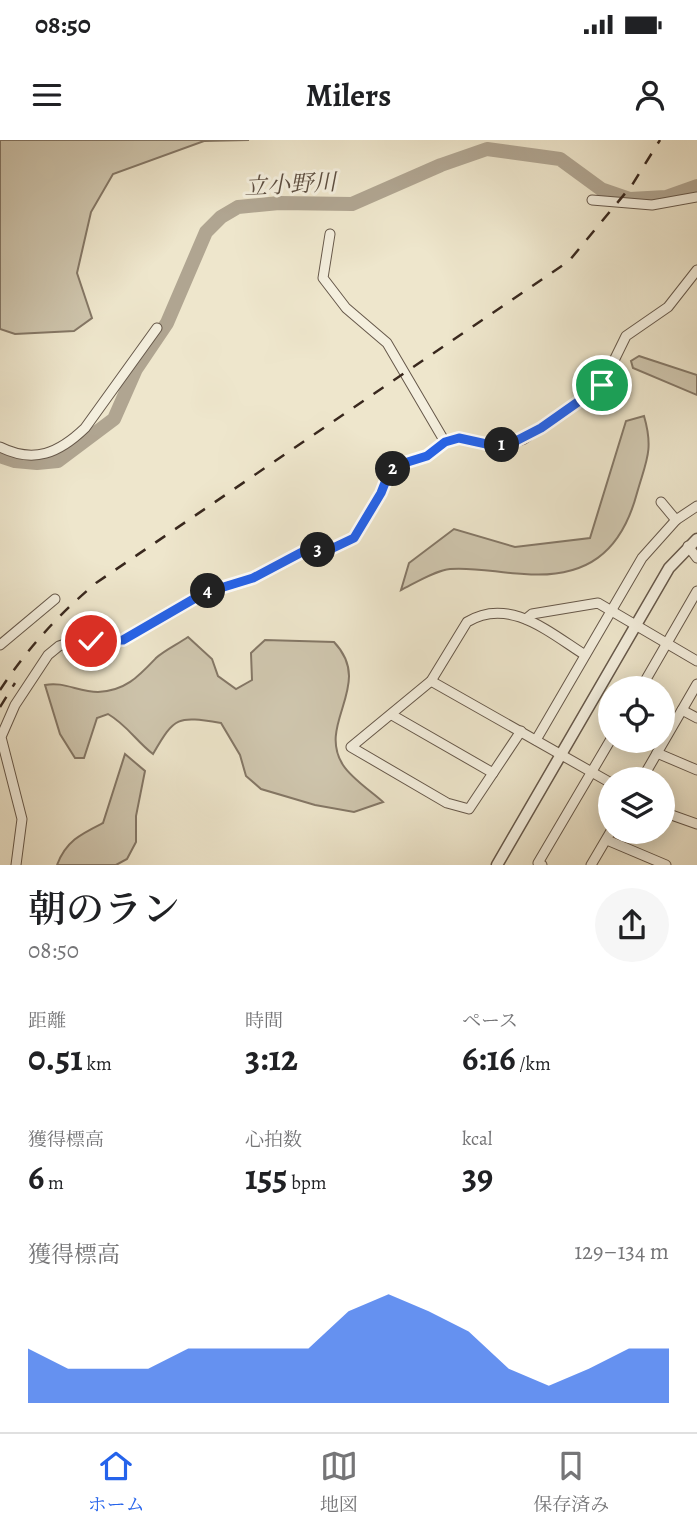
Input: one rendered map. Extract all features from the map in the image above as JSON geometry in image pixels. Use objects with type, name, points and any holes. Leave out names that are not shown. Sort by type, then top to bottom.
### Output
[{"type":"street","points":[[592,200],[652,205],[697,197]]},
{"type":"street","points":[[330,234],[323,278],[346,308],[387,343],[445,442]]},
{"type":"street","points":[[16,865],[22,819],[1,737],[15,705],[48,655],[59,646],[77,640],[123,640],[204,593],[253,578],[304,551],[333,548],[354,538],[381,493],[388,475],[398,465],[427,456],[445,442],[459,438],[491,445],[508,445],[524,439],[602,385],[626,336],[668,307],[694,282],[697,270]]},
{"type":"street","points":[[0,447],[37,457],[73,440],[85,429],[157,328]]},
{"type":"street","points":[[661,502],[676,520]]},
{"type":"street","points":[[536,740],[642,558],[676,520],[697,506]]},
{"type":"street","points":[[497,865],[562,757],[669,568],[697,539]]},
{"type":"street","points":[[688,546],[697,558]]},
{"type":"street","points":[[647,676],[697,591]]},
{"type":"street","points":[[0,645],[54,599]]},
{"type":"street","points":[[526,619],[532,614],[598,603],[697,661]]},
{"type":"street","points":[[521,732],[469,809],[447,803],[351,747],[431,681],[467,622],[474,618],[512,612],[584,654]]},
{"type":"street","points":[[431,681],[598,775]]},
{"type":"street","points":[[675,721],[697,684]]},
{"type":"street","points":[[682,709],[697,718]]},
{"type":"street","points":[[392,715],[494,773]]},
{"type":"street","points":[[542,865],[538,863],[603,753]]},
{"type":"street","points":[[649,767],[657,753],[697,770]]},
{"type":"street","points":[[675,816],[697,824]]},
{"type":"street","points":[[591,865],[604,844]]},
{"type":"street","points":[[626,844],[666,865]]},
{"type":"shaded area","points":[[0,140],[249,140],[204,141],[113,174],[91,212],[77,273],[92,318],[74,331],[15,334],[0,329]]},
{"type":"shaded area","points":[[639,356],[697,375],[697,395],[633,368],[631,361]]},
{"type":"shaded area","points":[[644,416],[649,447],[637,493],[621,532],[598,558],[566,572],[546,574],[450,569],[401,590],[409,563],[454,529],[515,547],[590,538],[626,421]]},
{"type":"shaded area","points":[[188,637],[212,659],[218,676],[236,689],[252,680],[251,653],[265,640],[334,642],[345,658],[349,673],[348,689],[336,734],[337,749],[347,770],[383,802],[354,812],[315,805],[261,789],[246,776],[240,755],[221,723],[195,720],[179,722],[167,732],[153,754],[108,714],[97,718],[84,758],[75,758],[60,734],[45,685],[58,684],[98,692],[116,689],[130,682],[160,655]]},
{"type":"shaded area","points":[[125,754],[145,771],[136,816],[136,842],[127,859],[116,865],[57,865],[70,844],[103,823]]},
{"type":"waterway","name":"立小野川","points":[[0,456],[15,461],[37,463],[58,461],[114,419],[136,369],[167,323],[206,232],[221,217],[238,207],[279,203],[352,204],[441,165],[487,149],[560,159],[601,189],[630,199],[666,197],[697,186]]},
{"type":"railway","points":[[0,690],[44,633],[96,583],[569,261],[632,185],[660,140]]},
{"type":"railway","points":[[0,707],[15,683]]},
{"type":"route","points":[[91,641],[123,640],[204,593],[253,578],[304,551],[333,548],[354,538],[381,493],[388,475],[398,465],[427,456],[445,442],[459,438],[491,445],[508,445],[524,439],[602,385]]}]
